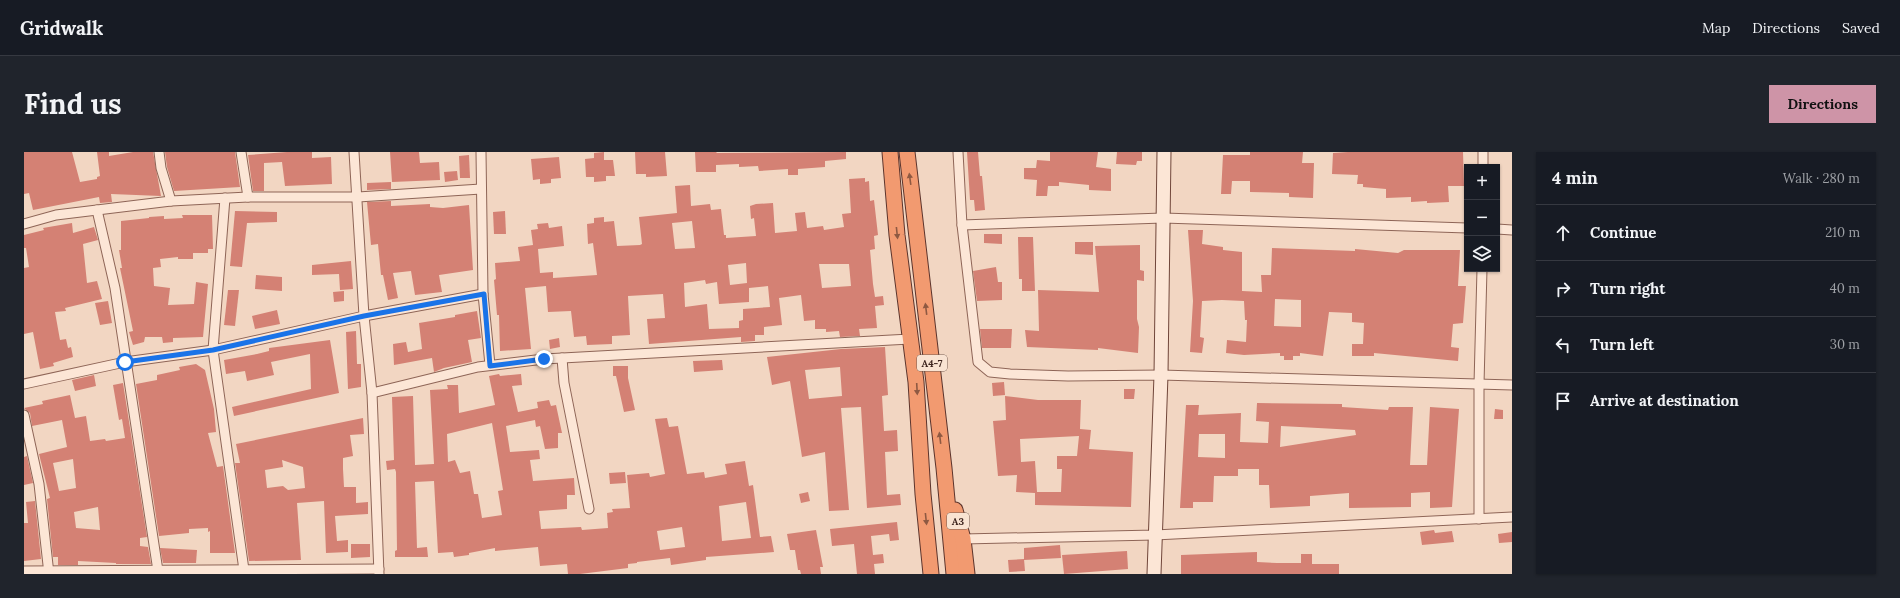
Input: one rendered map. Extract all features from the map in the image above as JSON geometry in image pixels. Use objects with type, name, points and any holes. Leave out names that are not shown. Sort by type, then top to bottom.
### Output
[{"type":"highway","name":"A4-7","points":[[890,152],[897,235],[916,382],[923,494],[932,574]]},
{"type":"highway","name":"A4-7","points":[[907,152],[944,468],[954,574]]},
{"type":"highway","name":"A3","points":[[944,468],[963,539],[967,574]]},
{"type":"main road","points":[[1154,574],[1162,375],[1164,152]]},
{"type":"street","points":[[159,152],[161,168],[171,201]]},
{"type":"street","points":[[241,152],[248,197]]},
{"type":"street","points":[[24,571],[48,573],[158,571],[194,572],[244,570],[379,571],[372,393],[364,316],[358,197],[354,152]]},
{"type":"street","points":[[481,152],[484,294],[490,366]]},
{"type":"street","points":[[958,152],[962,225],[978,362],[990,372],[1068,376],[1162,375],[1512,385]]},
{"type":"street","points":[[1483,152],[1483,164]]},
{"type":"street","points":[[24,224],[56,215],[171,201],[248,197],[358,197],[481,188]]},
{"type":"street","points":[[225,198],[213,350],[244,570]]},
{"type":"street","points":[[97,210],[115,288],[125,362],[158,571]]},
{"type":"street","points":[[962,225],[1163,218],[1464,228]]},
{"type":"street","points":[[1500,229],[1512,230]]},
{"type":"street","points":[[1479,519],[1479,384],[1482,272]]},
{"type":"street","points":[[24,384],[125,362],[213,350],[364,316],[484,294]]},
{"type":"street","points":[[372,393],[490,366],[562,358],[910,339]]},
{"type":"street","points":[[562,358],[564,384],[589,509]]},
{"type":"street","points":[[24,415],[39,484],[48,573]]},
{"type":"street","points":[[963,539],[1155,535],[1479,519],[1512,516]]},
{"type":"building","points":[[24,152],[72,152],[80,182],[97,179],[97,177],[100,176],[97,152],[109,152],[109,156],[133,152],[153,152],[161,196],[111,194],[112,202],[100,203],[99,197],[33,210],[29,193],[24,194]]},
{"type":"building","points":[[165,152],[235,152],[240,187],[174,191],[167,167]]},
{"type":"building","points":[[312,152],[312,158],[331,157],[332,184],[285,186],[282,162],[264,163],[264,191],[253,191],[248,155]]},
{"type":"building","points":[[390,152],[419,152],[420,163],[439,162],[440,180],[392,182]]},
{"type":"building","points":[[604,152],[604,160],[613,160],[615,176],[606,176],[606,181],[594,182],[594,177],[586,177],[585,159],[594,158],[594,153]]},
{"type":"building","points":[[635,152],[665,152],[667,176],[646,177],[646,174],[636,174]]},
{"type":"building","points":[[695,152],[846,152],[846,159],[825,161],[825,167],[798,169],[798,175],[788,175],[788,169],[759,171],[758,166],[739,167],[739,164],[716,165],[716,172],[696,172]]},
{"type":"building","points":[[967,152],[978,152],[985,210],[975,211],[974,200],[970,200]]},
{"type":"building","points":[[1050,152],[1098,152],[1096,167],[1111,169],[1111,191],[1089,190],[1089,185],[1059,182],[1059,186],[1048,186],[1047,196],[1036,196],[1037,180],[1024,179],[1024,168],[1036,168],[1037,160],[1050,161]]},
{"type":"building","points":[[1117,152],[1142,152],[1142,161],[1137,161],[1136,165],[1116,164]]},
{"type":"building","points":[[1250,152],[1303,152],[1302,163],[1314,163],[1313,198],[1289,197],[1289,193],[1250,192],[1250,181],[1232,181],[1231,194],[1221,194],[1223,155],[1250,155]]},
{"type":"building","points":[[1463,152],[1464,186],[1448,186],[1449,202],[1411,202],[1411,197],[1386,198],[1386,189],[1363,187],[1363,184],[1357,184],[1358,175],[1332,174],[1333,153]]},
{"type":"building","points":[[469,155],[470,178],[460,178],[459,156]]},
{"type":"building","points":[[559,157],[561,178],[551,179],[551,183],[540,184],[540,179],[533,180],[531,159]]},
{"type":"building","points":[[457,171],[458,180],[445,182],[444,172]]},
{"type":"building","points":[[865,178],[865,182],[869,181],[870,201],[874,200],[878,235],[874,236],[875,249],[870,250],[873,284],[875,297],[883,296],[884,305],[875,306],[877,328],[859,329],[860,336],[840,337],[839,331],[826,332],[826,329],[815,329],[815,320],[804,321],[801,295],[779,298],[782,325],[764,327],[764,335],[755,335],[755,341],[741,342],[741,337],[649,344],[647,319],[665,318],[663,294],[628,296],[630,335],[612,336],[612,344],[587,345],[586,336],[574,337],[571,311],[548,312],[546,286],[525,288],[531,349],[500,351],[499,315],[497,315],[494,280],[496,279],[495,263],[520,261],[518,247],[533,245],[531,230],[538,229],[537,224],[548,223],[549,228],[562,226],[564,246],[538,249],[540,273],[553,272],[553,278],[597,275],[593,243],[588,244],[587,224],[594,223],[594,218],[604,217],[604,222],[614,221],[617,246],[640,245],[642,244],[639,217],[677,213],[675,186],[690,185],[691,206],[710,204],[711,210],[721,209],[724,235],[726,235],[726,238],[756,236],[754,218],[751,219],[750,206],[756,204],[773,203],[775,233],[797,231],[795,213],[805,212],[807,228],[823,226],[824,230],[844,227],[842,214],[851,213],[849,179]],"holes":[[[692,221],[695,248],[675,249],[672,223]],[[746,263],[747,283],[730,285],[728,265]],[[819,264],[849,264],[851,286],[822,288]],[[705,280],[706,284],[717,282],[719,304],[749,302],[749,288],[768,286],[770,307],[743,309],[743,320],[739,321],[739,328],[709,329],[707,304],[685,307],[684,283]]]},
{"type":"building","points":[[391,182],[391,189],[367,190],[367,183]]},
{"type":"building","points":[[391,201],[391,206],[430,204],[430,207],[443,208],[469,205],[473,270],[439,275],[442,292],[415,295],[411,271],[393,273],[398,298],[388,300],[383,275],[381,275],[378,244],[371,245],[367,202]]},
{"type":"building","points":[[235,211],[277,212],[277,222],[247,223],[242,267],[230,266]]},
{"type":"building","points":[[505,211],[506,234],[494,234],[493,212]]},
{"type":"building","points":[[182,215],[212,215],[213,249],[208,249],[208,253],[193,253],[193,259],[178,259],[178,257],[160,259],[161,267],[153,268],[154,286],[170,288],[168,305],[194,304],[196,282],[208,284],[203,337],[173,338],[173,342],[163,343],[162,337],[145,337],[144,342],[133,345],[129,332],[133,331],[120,268],[122,268],[119,250],[121,250],[121,221],[164,216],[164,219],[183,218]]},
{"type":"building","points":[[72,223],[73,233],[94,227],[98,240],[83,244],[87,283],[97,281],[102,299],[65,308],[66,311],[55,312],[60,340],[66,339],[68,348],[71,347],[73,357],[53,363],[54,366],[40,369],[33,332],[24,334],[24,268],[29,267],[26,248],[24,248],[24,235],[44,230],[43,228]]},
{"type":"building","points":[[1188,230],[1203,230],[1202,244],[1223,247],[1223,250],[1242,252],[1242,291],[1262,292],[1261,275],[1271,275],[1272,248],[1355,251],[1355,249],[1398,253],[1404,250],[1460,250],[1458,286],[1466,286],[1463,323],[1453,324],[1451,347],[1459,348],[1458,361],[1374,353],[1374,356],[1352,356],[1352,344],[1363,344],[1364,323],[1352,322],[1352,313],[1329,312],[1323,356],[1300,353],[1300,356],[1293,356],[1293,360],[1284,360],[1284,356],[1280,356],[1280,353],[1244,355],[1226,353],[1227,340],[1246,342],[1247,320],[1245,320],[1244,301],[1222,300],[1202,301],[1200,337],[1204,338],[1202,353],[1190,352],[1193,301]],"holes":[[[1275,299],[1301,300],[1301,327],[1274,326]]]},
{"type":"building","points":[[984,234],[1002,234],[1002,244],[984,243]]},
{"type":"building","points":[[1018,237],[1033,237],[1035,291],[1022,291],[1022,279],[1019,279]]},
{"type":"building","points":[[1075,242],[1093,242],[1093,255],[1075,254]]},
{"type":"building","points":[[1140,245],[1140,270],[1144,271],[1144,281],[1137,280],[1137,319],[1139,327],[1138,353],[1098,348],[1098,350],[1027,347],[1025,330],[1039,331],[1038,290],[1099,292],[1095,246]]},
{"type":"building","points":[[351,261],[353,289],[340,290],[339,274],[312,275],[312,265]]},
{"type":"building","points":[[996,267],[998,282],[1002,282],[1002,300],[977,301],[973,271]]},
{"type":"building","points":[[256,275],[282,277],[282,291],[255,289]]},
{"type":"building","points":[[228,290],[239,290],[235,326],[224,325]]},
{"type":"building","points":[[344,291],[344,301],[334,302],[333,292]]},
{"type":"building","points":[[108,301],[112,323],[100,325],[95,303]]},
{"type":"building","points":[[277,310],[280,324],[255,329],[252,316]]},
{"type":"building","points":[[477,311],[481,338],[468,340],[472,362],[444,368],[434,372],[432,358],[394,365],[393,344],[406,342],[408,352],[422,349],[419,323],[455,317],[455,315]]},
{"type":"building","points":[[980,329],[1012,329],[1011,348],[982,348]]},
{"type":"building","points":[[356,331],[357,364],[361,364],[361,387],[348,389],[346,332]]},
{"type":"building","points":[[559,338],[560,347],[550,349],[549,340]]},
{"type":"building","points":[[330,340],[339,393],[234,416],[232,407],[311,389],[310,354],[271,362],[274,375],[247,381],[245,371],[226,374],[224,360],[269,351],[269,348]]},
{"type":"building","points":[[885,347],[888,395],[882,396],[884,431],[897,430],[898,451],[885,452],[887,495],[900,494],[901,505],[867,508],[861,407],[841,408],[849,510],[829,511],[825,452],[802,457],[790,381],[772,385],[767,357],[841,349]],"holes":[[[840,367],[842,396],[809,399],[805,370]]]},
{"type":"building","points":[[722,360],[723,370],[694,372],[693,361]]},
{"type":"building","points":[[196,364],[205,370],[214,409],[216,432],[208,433],[217,467],[223,466],[235,553],[210,553],[210,531],[208,532],[208,528],[189,529],[189,533],[159,536],[136,384],[157,380],[157,375],[180,370],[179,367]]},
{"type":"building","points":[[613,366],[628,366],[628,378],[635,410],[624,412],[616,376],[613,376]]},
{"type":"building","points":[[499,374],[500,376],[521,374],[522,385],[512,386],[518,412],[538,408],[537,402],[549,400],[551,406],[556,405],[562,433],[558,433],[558,448],[545,449],[540,426],[536,427],[535,420],[506,426],[510,452],[539,450],[540,459],[530,460],[533,481],[574,478],[575,495],[567,495],[567,509],[539,511],[541,529],[581,527],[582,530],[608,528],[607,513],[613,512],[612,509],[630,508],[627,475],[649,473],[650,477],[665,474],[655,419],[667,418],[669,427],[678,426],[687,474],[704,472],[705,478],[727,474],[725,464],[745,461],[749,486],[753,485],[760,537],[771,536],[774,552],[706,557],[706,560],[671,565],[670,558],[628,564],[628,568],[580,574],[568,574],[567,564],[540,566],[538,547],[495,551],[495,548],[469,553],[469,555],[454,557],[453,552],[438,553],[434,481],[415,482],[417,548],[427,547],[428,557],[395,557],[395,551],[397,550],[396,472],[395,469],[387,470],[386,461],[394,460],[392,397],[413,396],[415,465],[434,464],[430,390],[448,389],[447,385],[458,385],[459,413],[495,405],[489,376]],"holes":[[[492,423],[503,490],[498,491],[502,515],[482,518],[478,494],[474,494],[470,471],[460,473],[455,460],[448,462],[447,434]],[[746,502],[751,538],[722,541],[719,506]],[[682,527],[685,547],[660,550],[657,531]]]},
{"type":"building","points":[[94,375],[96,386],[75,391],[72,380]]},
{"type":"building","points":[[1004,382],[1005,395],[993,396],[992,383]]},
{"type":"building","points":[[123,383],[147,537],[140,538],[140,546],[148,547],[151,564],[116,564],[78,561],[78,565],[58,565],[58,557],[53,557],[47,499],[50,498],[39,454],[67,447],[62,420],[32,426],[30,413],[24,408],[43,404],[42,401],[70,395],[75,418],[86,416],[90,441],[105,439],[106,441],[125,438],[122,419],[119,420],[113,385]],"holes":[[[73,459],[76,488],[59,491],[53,463]],[[98,507],[100,530],[76,528],[74,512]]]},
{"type":"building","points":[[1124,389],[1135,389],[1134,399],[1124,399]]},
{"type":"building","points":[[1005,396],[1038,400],[1081,400],[1080,429],[1091,430],[1089,449],[1133,452],[1131,507],[1035,505],[1035,493],[1016,492],[1017,475],[998,476],[993,421],[1006,420]],"holes":[[[1079,436],[1077,456],[1057,456],[1057,469],[1062,469],[1061,492],[1037,492],[1035,461],[1021,462],[1020,439]]]},
{"type":"building","points":[[1257,403],[1342,404],[1342,407],[1388,410],[1389,407],[1413,407],[1410,465],[1427,465],[1430,407],[1459,409],[1452,507],[1430,508],[1430,492],[1411,493],[1411,507],[1349,508],[1349,493],[1310,496],[1310,506],[1270,508],[1269,485],[1259,485],[1259,469],[1238,469],[1238,476],[1214,476],[1213,502],[1193,502],[1193,508],[1180,508],[1186,405],[1199,405],[1198,415],[1241,413],[1240,442],[1268,443],[1269,422],[1256,421]],"holes":[[[1281,426],[1355,430],[1356,435],[1280,447]],[[1199,434],[1225,434],[1225,458],[1198,457]]]},
{"type":"building","points":[[1495,409],[1503,410],[1503,419],[1494,419]]},
{"type":"building","points":[[363,418],[364,434],[350,435],[353,456],[343,458],[343,469],[344,487],[356,487],[356,503],[368,502],[368,514],[335,516],[337,541],[348,540],[348,552],[326,553],[324,501],[297,503],[301,560],[249,561],[235,463],[240,463],[236,444]],"holes":[[[282,460],[303,467],[305,488],[288,490],[283,486],[267,488],[265,470],[283,467]]]},
{"type":"building","points":[[27,456],[33,483],[24,485],[24,457]]},
{"type":"building","points":[[625,472],[626,483],[610,484],[609,473]]},
{"type":"building","points":[[808,492],[810,501],[801,503],[799,494]]},
{"type":"building","points":[[35,501],[41,559],[24,561],[24,523],[28,523],[26,502]]},
{"type":"building","points":[[897,522],[899,540],[890,541],[889,534],[871,536],[873,555],[883,554],[884,563],[874,564],[875,574],[857,574],[854,544],[832,546],[830,529]]},
{"type":"building","points":[[816,530],[823,567],[820,567],[821,574],[801,574],[800,570],[798,570],[795,550],[790,550],[787,534]]},
{"type":"building","points":[[1434,530],[1435,533],[1452,531],[1454,542],[1422,545],[1420,532]]},
{"type":"building","points":[[1512,532],[1512,542],[1499,543],[1498,534]]},
{"type":"building","points":[[351,544],[370,544],[370,557],[351,558]]},
{"type":"building","points":[[1060,545],[1061,558],[1024,560],[1024,548]]},
{"type":"building","points":[[160,548],[197,550],[196,563],[163,563]]},
{"type":"building","points":[[1127,551],[1128,569],[1064,574],[1062,555]]},
{"type":"building","points":[[1257,552],[1257,562],[1277,563],[1301,563],[1301,554],[1312,554],[1312,564],[1339,564],[1339,574],[1181,574],[1181,555]]},
{"type":"building","points":[[1024,559],[1025,571],[1009,572],[1008,560]]},
{"type":"route","points":[[125,362],[213,350],[364,316],[484,294],[490,366],[544,359]]}]
